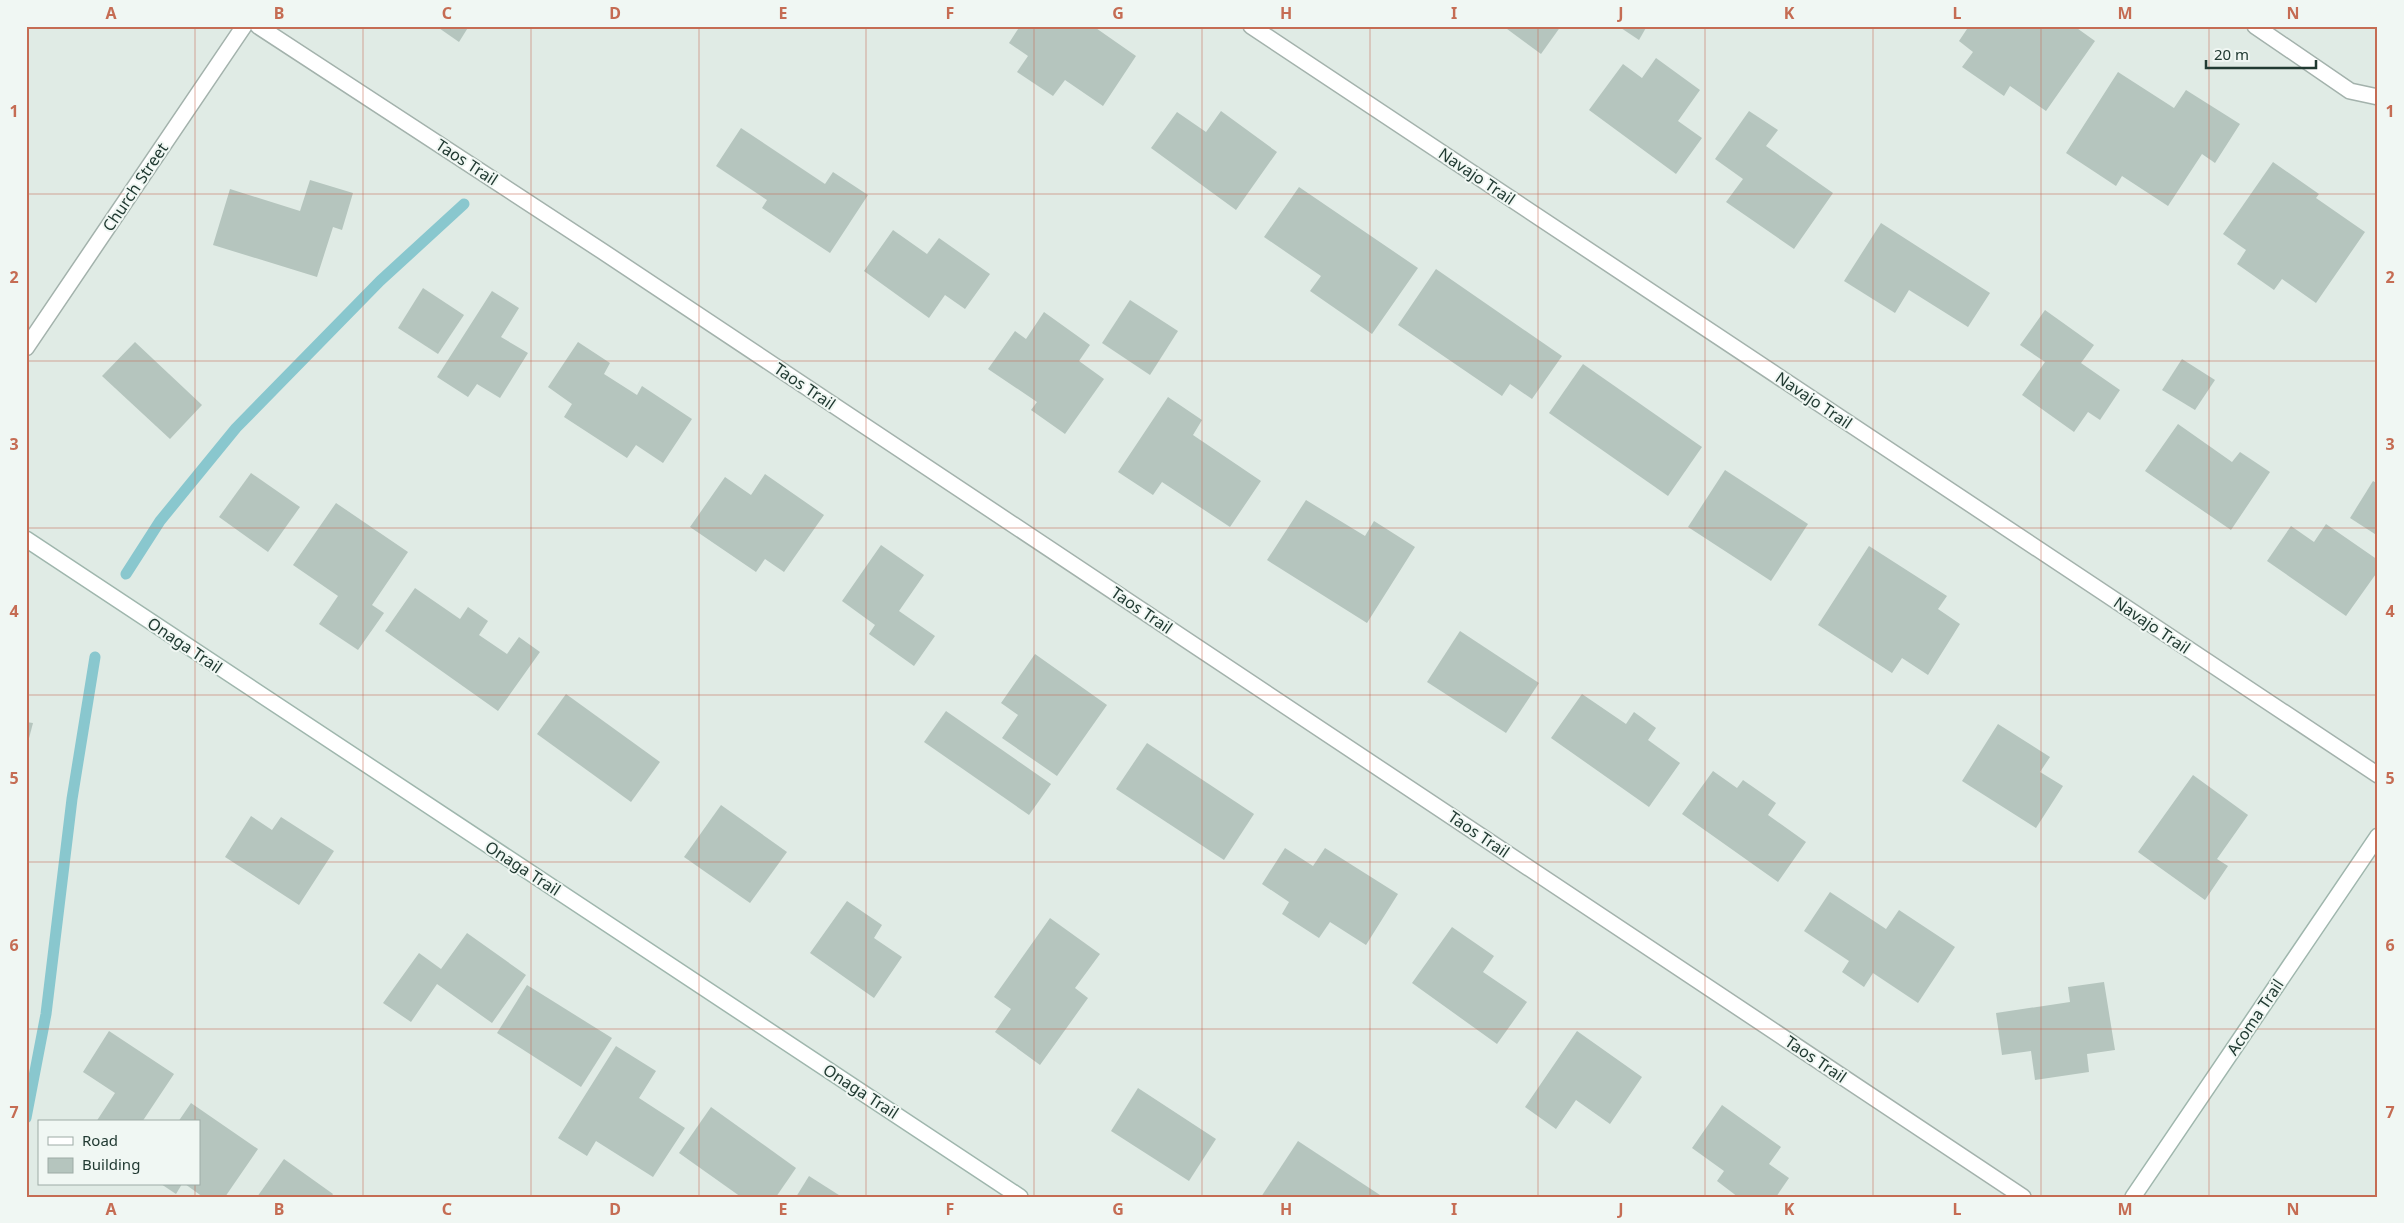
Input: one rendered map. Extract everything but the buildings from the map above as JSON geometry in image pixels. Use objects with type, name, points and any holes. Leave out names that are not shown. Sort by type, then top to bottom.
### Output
[{"type":"street","name":"Church Street","points":[[26,348],[244,26]]},
{"type":"street","name":"Taos Trail","points":[[258,26],[594,246],[2023,1197]]},
{"type":"street","name":"Navajo Trail","points":[[1251,26],[2378,775]]},
{"type":"street","points":[[2255,26],[2350,91],[2378,97]]},
{"type":"street","name":"Onaga Trail","points":[[26,539],[1020,1197]]},
{"type":"street","name":"Acoma Trail","points":[[2133,1197],[2378,836]]},
{"type":"waterway","points":[[126,574],[160,521],[236,428],[380,281],[464,204]]},
{"type":"waterway","points":[[26,1118],[46,1014],[72,799],[95,657]]}]
